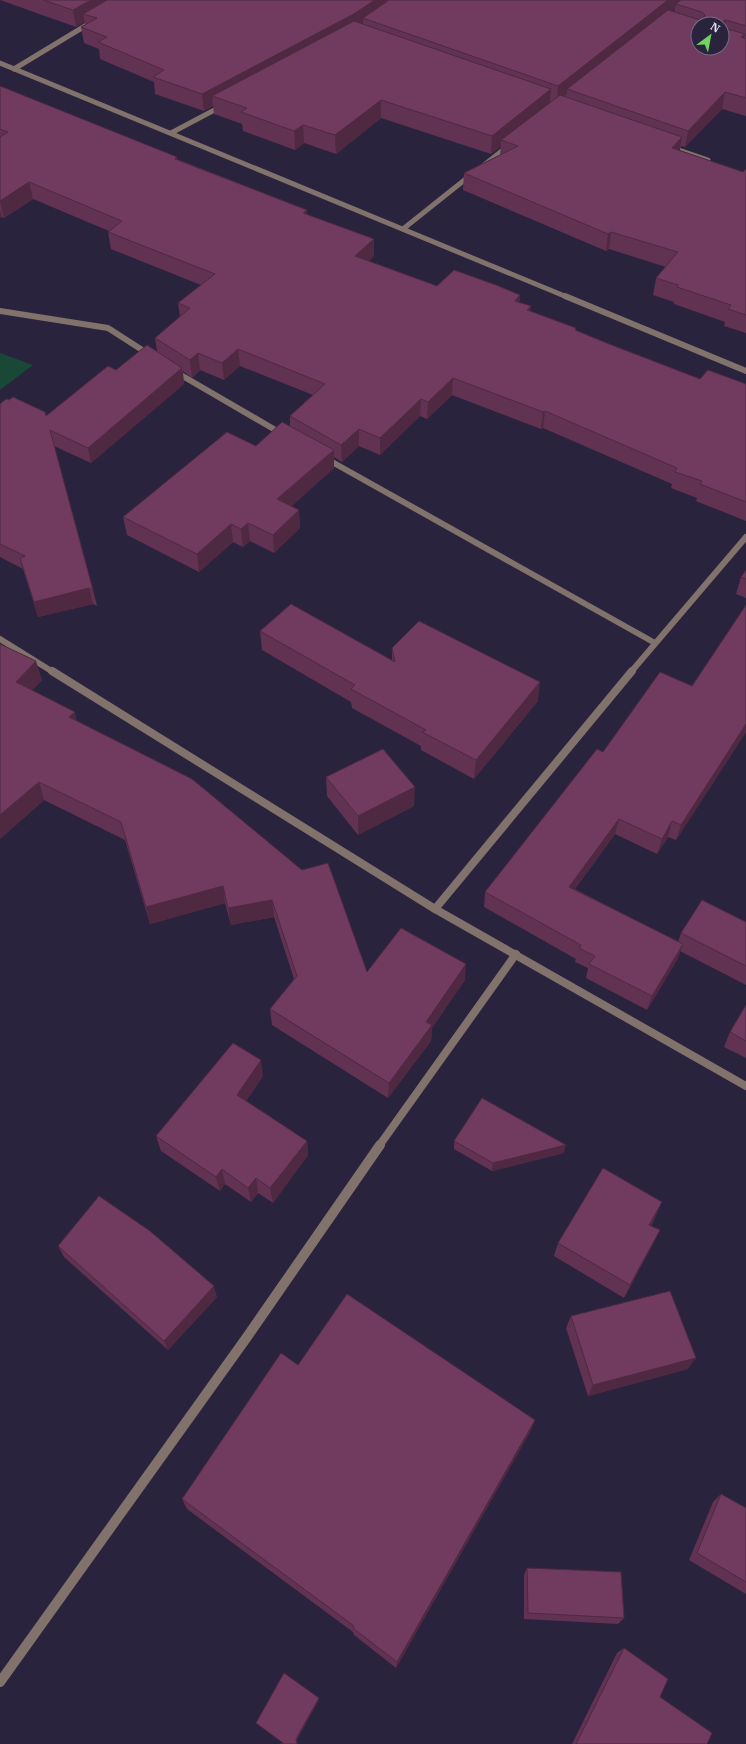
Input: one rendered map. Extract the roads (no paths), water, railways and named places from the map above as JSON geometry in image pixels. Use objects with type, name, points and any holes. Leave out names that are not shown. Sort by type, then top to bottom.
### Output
[{"type":"street","points":[[14,69],[95,20]]},
{"type":"street","points":[[0,63],[746,371]]},
{"type":"street","points":[[171,133],[228,103]]},
{"type":"street","points":[[403,229],[514,141]]},
{"type":"street","points":[[666,145],[717,163]]},
{"type":"street","points":[[0,311],[108,328],[158,361]]},
{"type":"street","points":[[171,369],[294,440]]},
{"type":"street","points":[[322,456],[655,643]]},
{"type":"street","points":[[435,909],[655,643],[746,537]]},
{"type":"street","points":[[0,639],[435,909],[746,1086]]},
{"type":"street","points":[[0,1682],[247,1337],[335,1208],[516,954]]}]
